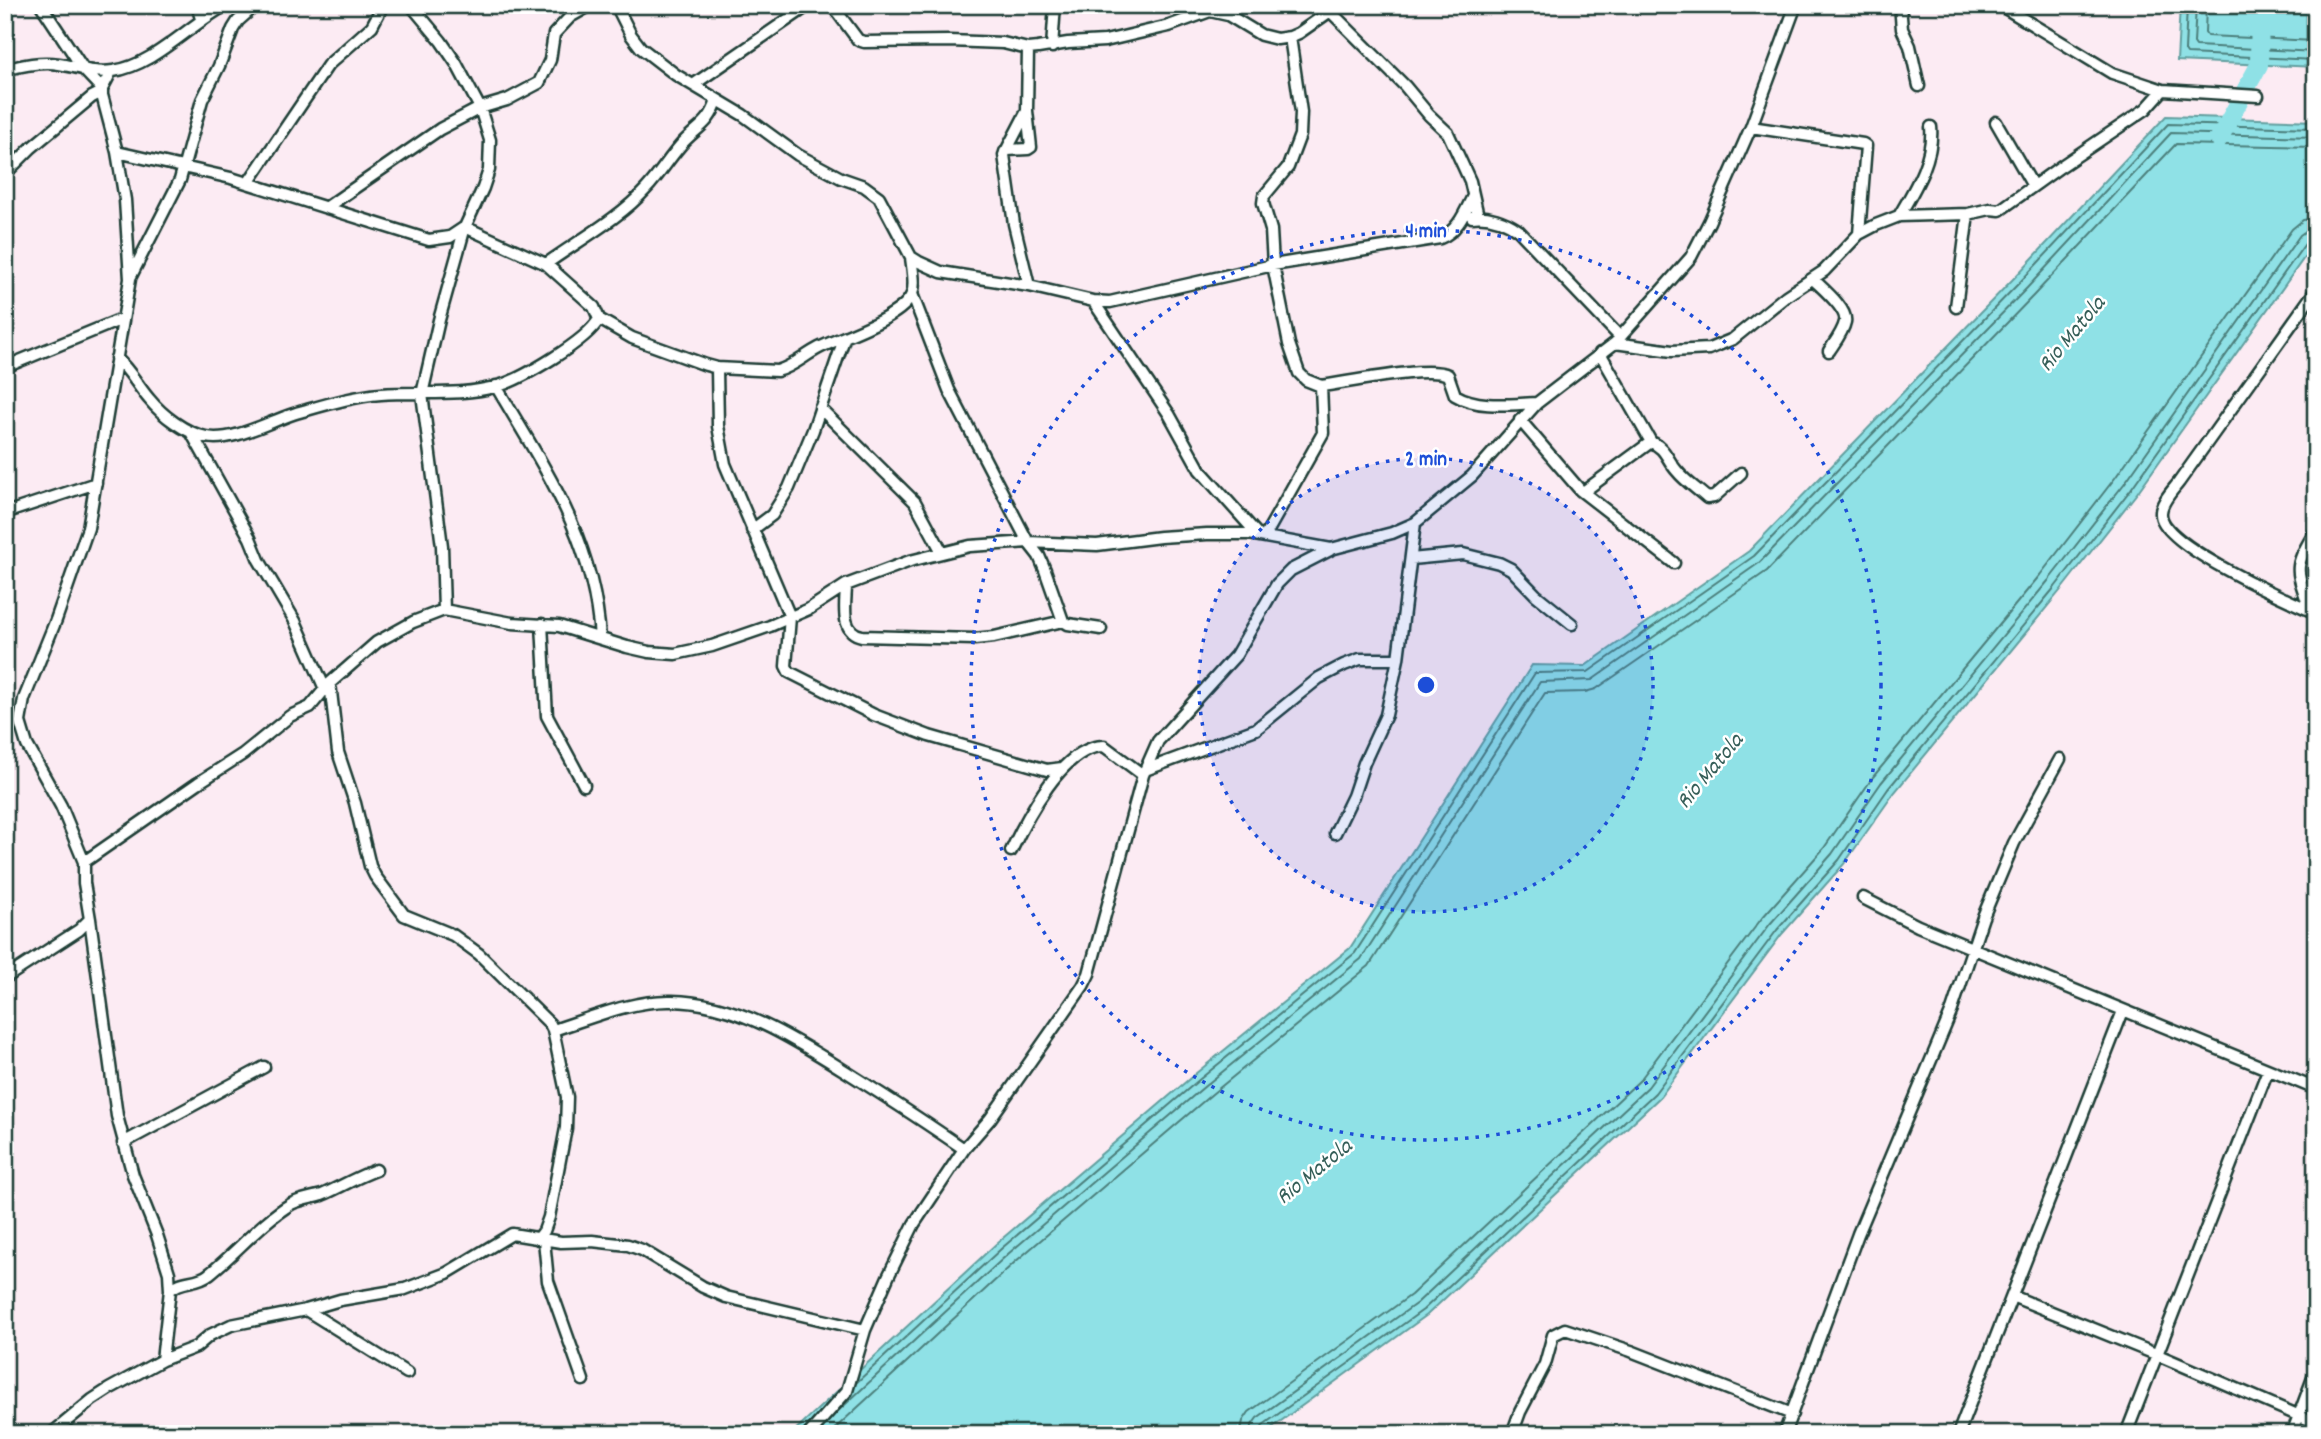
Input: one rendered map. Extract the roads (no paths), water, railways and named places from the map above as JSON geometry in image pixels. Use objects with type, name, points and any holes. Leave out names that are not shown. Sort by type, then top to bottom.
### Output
[{"type":"street","points":[[5,735],[24,699],[56,620],[88,528],[130,279],[125,200],[117,152],[102,92],[65,43],[41,5]]},
{"type":"street","points":[[197,5],[201,19]]},
{"type":"street","points":[[5,70],[29,64],[58,64],[111,72],[142,62],[201,19],[226,5]]},
{"type":"street","points":[[130,279],[166,211],[185,166],[208,84],[219,66],[233,29],[238,20],[256,5]]},
{"type":"street","points":[[248,183],[328,65],[372,26],[383,5]]},
{"type":"street","points":[[411,5],[456,63],[489,130],[491,154],[484,188],[466,227],[439,320],[422,394],[442,546],[444,610]]},
{"type":"street","points":[[327,207],[440,129],[480,108],[508,100],[539,83],[550,60],[554,34],[570,18],[591,5]]},
{"type":"street","points":[[616,5],[631,35],[641,48],[676,75],[743,115],[798,155],[841,178],[864,186],[879,197],[911,257],[912,294],[949,390],[1028,542],[1039,556],[1063,621],[1101,629]]},
{"type":"street","points":[[693,85],[809,5]]},
{"type":"street","points":[[832,5],[858,40],[864,42],[963,41],[1003,43],[1028,48],[1118,38],[1170,26],[1210,12],[1228,15],[1269,38],[1290,37],[1335,8],[1429,115],[1444,127],[1464,165],[1478,216]]},
{"type":"street","points":[[1052,47],[1055,5]]},
{"type":"street","points":[[809,1434],[846,1391],[865,1330],[914,1224],[964,1149],[990,1119],[1083,986],[1144,772],[1158,741],[1236,655],[1277,584],[1291,570],[1331,549],[1392,533],[1415,523],[1472,476],[1536,403],[1618,340],[1691,257],[1751,127],[1796,5]]},
{"type":"street","points":[[1900,5],[1902,29],[1910,46],[1919,86]]},
{"type":"street","points":[[2000,5],[2112,73],[2163,90],[2258,96]]},
{"type":"street","points":[[1290,37],[1301,112],[1300,135],[1288,166],[1263,200],[1271,230],[1273,265],[1289,344],[1299,373],[1306,380],[1321,386],[1437,372],[1448,375],[1455,395],[1464,400],[1487,404],[1536,403]]},
{"type":"street","points":[[58,64],[65,43]]},
{"type":"street","points":[[1005,152],[1031,147],[1027,111],[1028,48]]},
{"type":"street","points":[[5,174],[31,148],[92,97],[102,92],[111,72]]},
{"type":"street","points":[[1462,220],[1478,216],[1506,222],[1518,230],[1618,340],[1672,351],[1709,349],[1733,339],[1787,296],[1824,271],[1859,234],[1899,216],[2000,210],[2146,109],[2163,90]]},
{"type":"street","points":[[546,264],[628,207],[646,190],[682,143],[709,120],[717,100]]},
{"type":"street","points":[[1027,111],[1005,152],[1004,168],[1028,286]]},
{"type":"street","points":[[1996,122],[2033,186]]},
{"type":"street","points":[[1751,127],[1866,146],[1859,234]]},
{"type":"street","points":[[1899,216],[1919,181],[1931,146],[1931,127]]},
{"type":"street","points":[[117,152],[248,183],[429,240],[450,237],[466,227]]},
{"type":"street","points":[[911,257],[942,272],[1110,302],[1273,265],[1440,238],[1450,233],[1462,220],[1473,197]]},
{"type":"street","points":[[1956,307],[1968,214]]},
{"type":"street","points":[[466,227],[546,264],[594,307],[599,319],[632,338],[718,368],[777,371],[785,369],[894,311],[912,294]]},
{"type":"street","points":[[1813,279],[1843,309],[1847,318],[1829,351]]},
{"type":"street","points":[[2313,612],[2276,596],[2199,555],[2164,525],[2160,516],[2161,509],[2179,482],[2316,290]]},
{"type":"street","points":[[1093,301],[1169,414],[1200,470],[1262,536]]},
{"type":"street","points":[[5,367],[122,319]]},
{"type":"street","points":[[116,358],[162,412],[191,432],[222,438],[296,412],[371,395],[461,392],[496,386],[542,364],[583,336],[599,319]]},
{"type":"street","points":[[752,530],[772,515],[789,488],[844,339]]},
{"type":"street","points":[[1600,353],[1651,442],[1660,446],[1675,470],[1707,498],[1714,497],[1741,473]]},
{"type":"street","points":[[718,368],[718,426],[725,464],[790,617],[786,666],[789,673],[874,715],[929,736],[1047,770],[1062,768]]},
{"type":"street","points":[[496,386],[572,519],[591,572],[600,638]]},
{"type":"street","points":[[1262,536],[1323,433],[1321,386]]},
{"type":"street","points":[[820,408],[915,502],[942,552]]},
{"type":"street","points":[[1520,419],[1583,492],[1674,563]]},
{"type":"street","points":[[191,432],[245,527],[259,560],[295,621],[328,686],[338,752],[355,803],[370,866],[379,883],[406,916],[453,935],[479,954],[554,1030],[567,1097],[566,1128],[549,1216],[541,1239],[548,1281],[583,1380]]},
{"type":"street","points":[[201,451],[211,438]]},
{"type":"street","points":[[1583,492],[1651,442]]},
{"type":"street","points":[[5,513],[96,483]]},
{"type":"street","points":[[1335,833],[1383,724],[1398,659],[1415,523]]},
{"type":"street","points":[[2313,612],[2298,564],[2316,530]]},
{"type":"street","points":[[84,862],[243,754],[290,716],[310,707],[328,686],[377,642],[413,622],[444,610],[512,623],[559,626],[638,650],[675,653],[712,646],[790,617],[809,609],[846,585],[910,561],[970,546],[1028,542],[1097,545],[1207,534],[1262,536],[1331,549]]},
{"type":"street","points":[[1411,559],[1463,554],[1486,558],[1511,569],[1536,595],[1572,624]]},
{"type":"street","points":[[846,585],[846,625],[852,633],[862,636],[984,638],[1063,621]]},
{"type":"street","points":[[542,624],[547,716],[584,785]]},
{"type":"street","points":[[1144,772],[1256,729],[1319,678],[1344,665],[1360,659],[1398,659]]},
{"type":"street","points":[[12,718],[61,806],[84,862],[84,883],[117,1116],[123,1143],[169,1273],[170,1290],[162,1360]]},
{"type":"street","points":[[1011,851],[1035,804],[1062,768],[1083,753],[1094,747],[1104,746],[1144,772]]},
{"type":"street","points":[[1784,1434],[1858,1234],[1951,1010],[2014,843],[2060,759]]},
{"type":"street","points":[[1863,898],[1972,949],[2316,1090]]},
{"type":"street","points":[[5,978],[79,930],[90,919]]},
{"type":"street","points":[[554,1030],[624,1007],[646,1003],[672,1001],[712,1006],[753,1020],[789,1037],[964,1149]]},
{"type":"street","points":[[1958,1434],[2123,1011]]},
{"type":"street","points":[[123,1143],[264,1067]]},
{"type":"street","points":[[2126,1434],[2268,1070]]},
{"type":"street","points":[[170,1290],[176,1285],[190,1283],[208,1275],[293,1203],[320,1196],[376,1170]]},
{"type":"street","points":[[51,1434],[92,1400],[162,1360],[196,1347],[210,1335],[231,1325],[306,1310],[340,1300],[405,1289],[441,1276],[512,1234],[561,1242],[592,1241],[628,1245],[642,1250],[703,1287],[726,1297],[865,1330]]},
{"type":"street","points":[[2012,1296],[2316,1423]]},
{"type":"street","points":[[306,1310],[407,1373]]},
{"type":"street","points":[[1511,1434],[1545,1364],[1553,1335],[1565,1329],[1631,1351],[1792,1414]]},
{"type":"street","points":[[2292,1434],[2316,1370]]},
{"type":"water","points":[[2180,5],[2316,5],[2316,67],[2177,61]]},
{"type":"water","points":[[2166,116],[2316,121],[2316,241],[2137,493],[1894,793],[1844,864],[1782,934],[1660,1097],[1427,1315],[1263,1434],[791,1434],[997,1243],[1195,1074],[1350,948],[1532,665],[1585,666],[1749,551],[2015,277]]},
{"type":"waterway","name":"Rio Matola","points":[[2219,139],[2259,65],[2260,5]]}]
